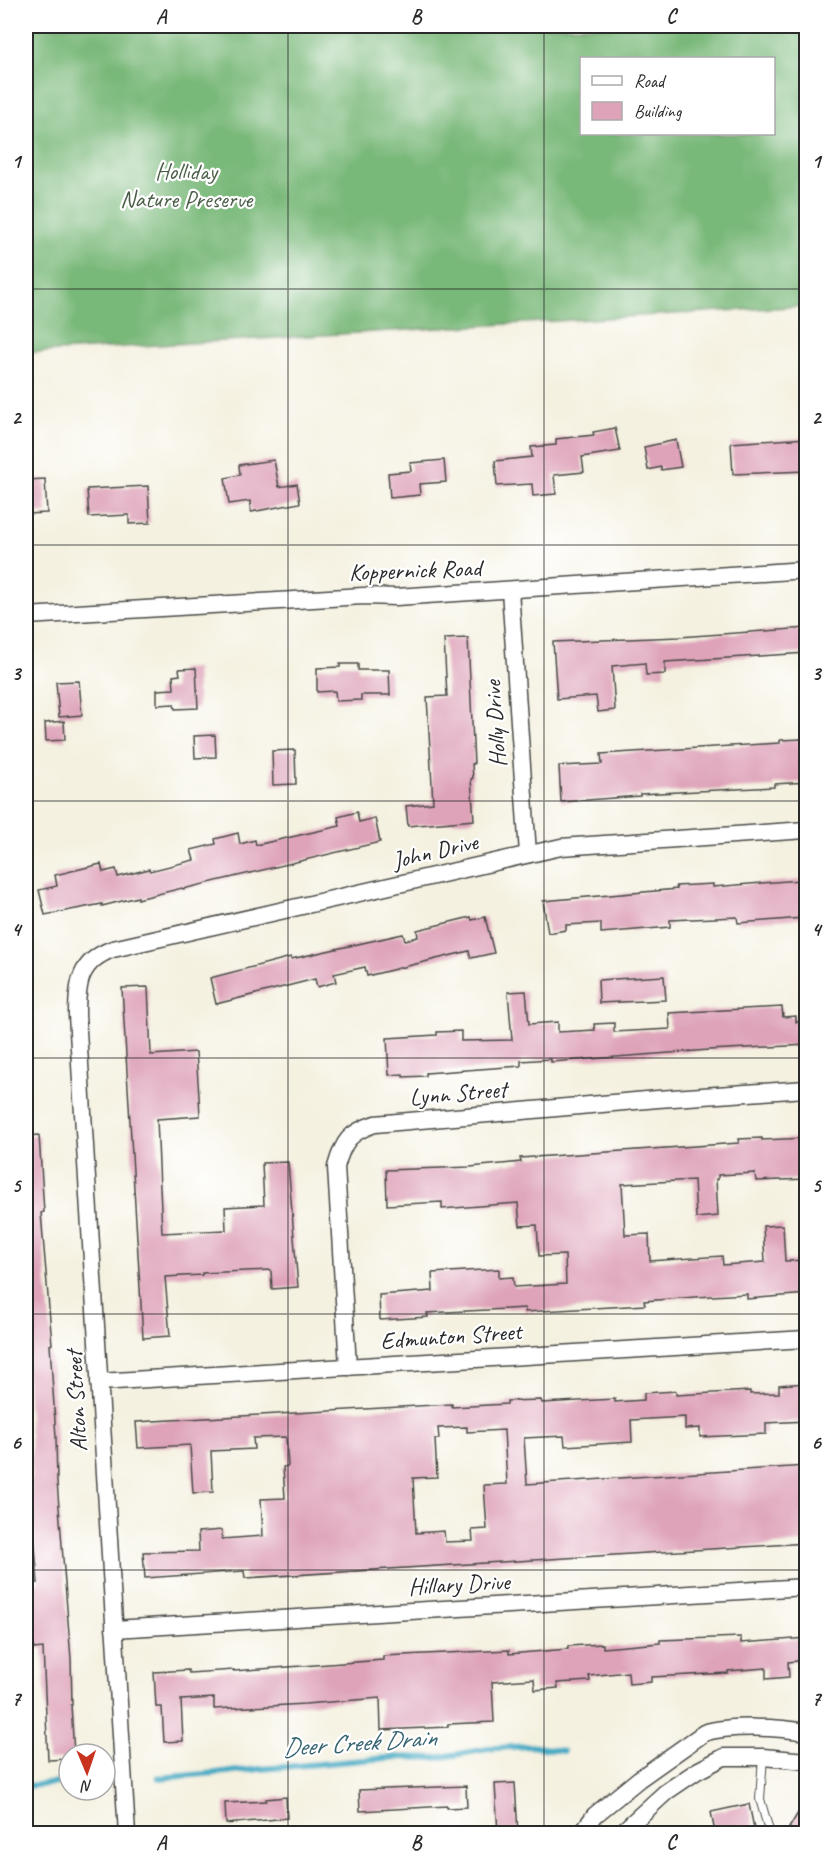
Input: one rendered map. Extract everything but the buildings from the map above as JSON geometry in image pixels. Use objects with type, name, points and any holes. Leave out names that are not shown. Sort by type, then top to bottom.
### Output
[{"type":"street","name":"Koppernick Road","points":[[26,616],[352,597],[396,597],[807,570]]},
{"type":"street","name":"Holly Drive","points":[[510,590],[528,854]]},
{"type":"street","name":"John Drive","points":[[85,968],[95,958],[113,950],[579,844],[807,830]]},
{"type":"street","name":"Alton Street","points":[[85,968],[77,988],[77,1015],[127,1833]]},
{"type":"street","name":"Lynn Street","points":[[348,1367],[336,1167],[345,1143],[361,1129],[375,1124],[658,1099],[807,1089]]},
{"type":"street","name":"Edmunton Street","points":[[99,1382],[807,1339]]},
{"type":"street","name":"Hillary Drive","points":[[114,1629],[807,1587]]},
{"type":"street","points":[[581,1833],[595,1815],[696,1737],[716,1729],[807,1732]]},
{"type":"street","points":[[763,1757],[764,1729]]},
{"type":"street","points":[[620,1833],[666,1792],[724,1757],[763,1757],[807,1761]]},
{"type":"lane","points":[[763,1757],[760,1799],[770,1833]]},
{"type":"green space","name":"Holliday Nature Preserve","points":[[26,26],[806,26],[806,306],[26,353]]},
{"type":"waterway","name":"Deer Creek Drain","points":[[158,1778],[398,1757],[435,1758],[494,1748],[530,1746],[563,1751]]},
{"type":"waterway","name":"Deer Creek Drain","points":[[26,1786],[57,1783]]}]
